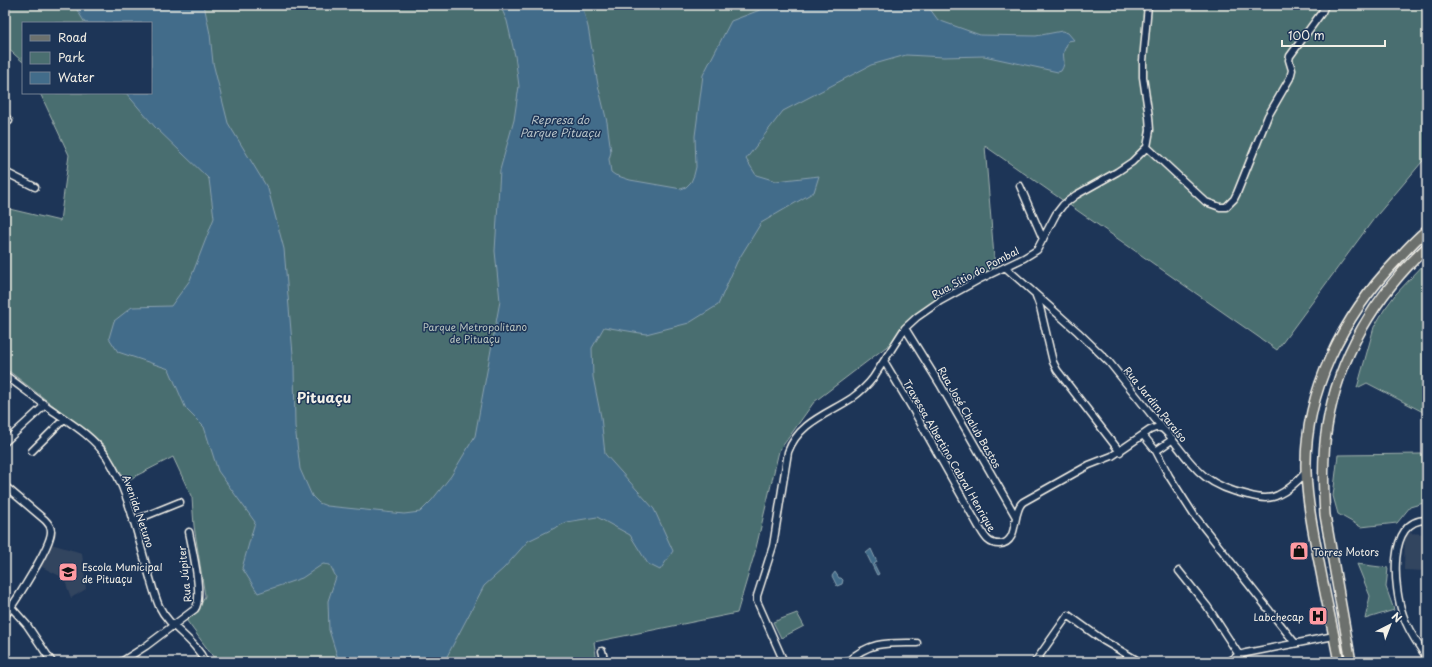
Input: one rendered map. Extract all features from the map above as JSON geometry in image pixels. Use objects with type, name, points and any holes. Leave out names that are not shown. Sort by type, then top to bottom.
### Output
[{"type":"main road","points":[[1339,662],[1308,501],[1306,454],[1312,415],[1323,375],[1334,350],[1356,310],[1374,285],[1427,230]]},
{"type":"main road","points":[[1352,662],[1325,515],[1324,464],[1327,426],[1338,382],[1361,330],[1384,294],[1398,276],[1427,247]]},
{"type":"street","points":[[1148,5],[1143,61],[1143,77],[1150,130],[1147,146],[1206,202],[1220,207],[1226,207],[1230,204],[1237,193],[1268,116],[1290,78],[1292,70],[1289,60],[1290,56],[1326,5]]},
{"type":"street","name":"Rua Sítio do Pombal","points":[[784,662],[757,601],[757,596],[774,546],[788,452],[794,439],[803,428],[845,403],[861,391],[873,378],[905,328],[917,317],[940,301],[1037,250],[1056,214],[1063,205],[1076,195],[1132,162],[1147,146]]},
{"type":"street","points":[[5,172],[35,188]]},
{"type":"street","points":[[1020,186],[1043,239]]},
{"type":"street","name":"Rua Jardim Paraíso","points":[[1005,267],[1078,332],[1109,362],[1163,429],[1173,439],[1185,457],[1201,474],[1224,488],[1244,494],[1266,498],[1274,497],[1294,485],[1306,472]]},
{"type":"street","points":[[1035,294],[1040,307],[1055,366],[1120,452]]},
{"type":"street","name":"Rua José Chalub Bastos","points":[[905,328],[941,386],[1016,517]]},
{"type":"street","name":"Travessa Albertino Cabral Henrique","points":[[884,360],[988,541],[998,544],[1004,543],[1012,534],[1016,517]]},
{"type":"street","name":"Avenida Netuno","points":[[5,375],[93,440],[106,456],[119,480],[156,599],[163,614],[172,625],[186,636],[205,662]]},
{"type":"street","points":[[5,442],[45,405]]},
{"type":"street","points":[[32,451],[64,419]]},
{"type":"street","points":[[1016,517],[1019,505],[1023,502],[1082,469],[1120,452],[1154,428],[1158,427],[1163,429]]},
{"type":"street","points":[[1143,435],[1156,451],[1169,476],[1194,515],[1295,643]]},
{"type":"street","points":[[1156,451],[1173,439]]},
{"type":"street","points":[[5,486],[49,524],[51,533],[41,558],[5,616]]},
{"type":"street","points":[[133,521],[180,502]]},
{"type":"street","points":[[1427,520],[1418,520],[1411,524],[1402,533],[1395,580],[1399,604],[1407,626],[1427,658]]},
{"type":"street","name":"Rua Júpiter","points":[[172,625],[195,609],[199,602],[196,567],[189,532]]},
{"type":"street","points":[[1178,571],[1207,606],[1239,655]]},
{"type":"street","points":[[11,608],[27,625],[52,662]]},
{"type":"street","points":[[1035,662],[1068,615],[1104,641],[1140,662]]},
{"type":"street","points":[[121,662],[146,646],[172,625]]},
{"type":"street","points":[[1228,662],[1239,655],[1334,636]]},
{"type":"street","points":[[847,662],[856,654],[879,644],[917,643]]},
{"type":"street","points":[[602,651],[605,662]]},
{"type":"shaded area","points":[[1405,533],[1427,534],[1427,581],[1425,571],[1404,570]]},
{"type":"shaded area","name":"Escola Municipal de Pituaçu","points":[[51,544],[82,553],[86,589],[71,598],[64,578],[40,566]]},
{"type":"green space","name":"Parque Metropolitano de Pituaçu","points":[[5,5],[1427,5],[1427,156],[1373,220],[1277,350],[985,146],[995,269],[938,299],[911,318],[890,344],[814,402],[779,451],[755,552],[737,613],[594,642],[597,662],[217,662],[184,617],[200,607],[205,596],[194,526],[192,498],[173,457],[126,481],[104,445],[5,368],[5,208],[60,221],[69,155],[40,94],[152,94],[152,22],[22,22],[22,61],[5,46]]},
{"type":"green space","points":[[1427,261],[1427,414],[1367,383],[1357,388],[1374,327],[1395,295]]},
{"type":"green space","points":[[1422,454],[1427,502],[1410,507],[1397,523],[1361,527],[1338,514],[1333,496],[1338,455]]},
{"type":"green space","points":[[1357,564],[1388,568],[1386,587],[1394,610],[1365,619],[1370,596]]},
{"type":"green space","points":[[797,613],[804,626],[781,638],[773,622]]},
{"type":"water","name":"Represa do Parque Pituaçu","points":[[74,5],[204,5],[210,34],[213,63],[228,123],[268,189],[284,249],[294,366],[295,426],[300,469],[312,496],[319,503],[327,506],[404,514],[420,512],[432,500],[451,476],[475,436],[500,301],[495,251],[500,170],[514,120],[519,86],[515,56],[507,21],[500,5],[582,5],[588,27],[598,85],[607,122],[611,152],[609,159],[611,172],[615,175],[630,180],[681,189],[686,187],[691,182],[696,167],[695,136],[703,75],[731,21],[773,5],[927,5],[938,20],[980,35],[1036,36],[1062,31],[1068,33],[1074,40],[1068,41],[1064,51],[1064,65],[1061,71],[1058,72],[984,56],[944,57],[906,55],[871,65],[783,111],[746,159],[756,175],[776,181],[819,176],[814,192],[761,223],[737,262],[718,305],[689,323],[646,334],[604,327],[592,348],[593,377],[601,417],[605,454],[654,509],[673,551],[660,570],[648,564],[630,535],[597,517],[567,522],[528,541],[504,568],[484,586],[444,662],[339,662],[329,630],[328,601],[336,577],[330,565],[323,564],[302,578],[258,593],[242,568],[255,522],[218,471],[204,427],[186,409],[169,369],[118,352],[109,338],[114,321],[132,307],[171,306],[190,280],[214,218],[209,179],[155,127],[127,94],[152,94],[152,22],[84,22]]},
{"type":"water","points":[[871,549],[877,562],[874,564],[879,574],[877,575],[866,553]]},
{"type":"water","points":[[835,572],[839,578],[843,580],[842,584],[837,586],[832,576]]},
{"type":"place","name":"Torres Motors","points":[[1299,551]]},
{"type":"place","name":"Escola Municipal de Pituaçu","points":[[68,572]]},
{"type":"place","name":"Labchecap","points":[[1318,616]]},
{"type":"district","name":"Pituaçu","points":[[324,397]]}]
